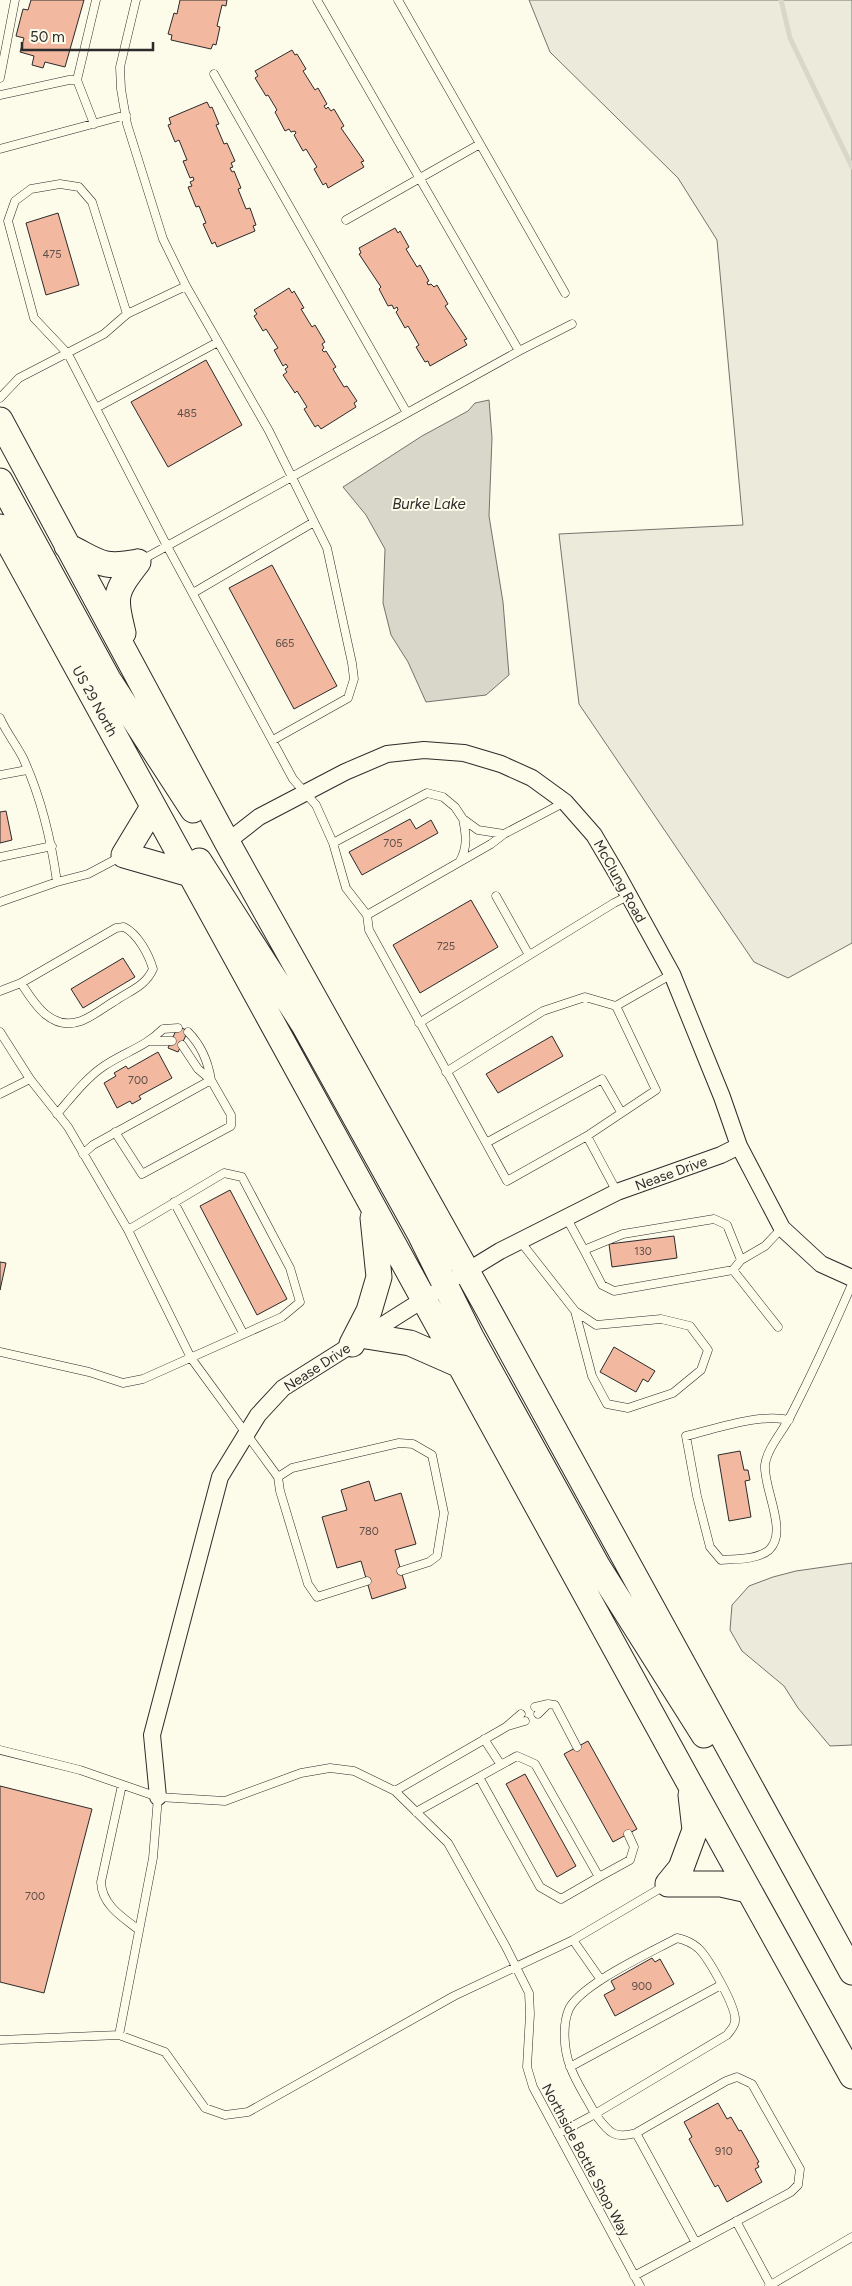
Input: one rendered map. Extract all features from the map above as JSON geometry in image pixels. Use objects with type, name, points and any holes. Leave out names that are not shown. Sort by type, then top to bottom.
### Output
[{"type":"main road","points":[[0,420],[227,842],[467,1272],[852,1972]]},
{"type":"main road","points":[[0,481],[108,679],[200,821],[227,842]]},
{"type":"main road","name":"US 29 North","points":[[0,527],[690,1785],[852,2076]]},
{"type":"main road","points":[[68,546],[102,564],[118,566],[138,562]]},
{"type":"main road","points":[[128,657],[116,604],[121,583],[138,562]]},
{"type":"main road","points":[[153,807],[124,855],[190,874]]},
{"type":"main road","points":[[166,831],[202,863],[269,967],[314,1042],[416,1225],[471,1337],[617,1599],[724,1765],[764,1811]]},
{"type":"main road","points":[[370,1201],[376,1235],[379,1277],[359,1340],[410,1343],[460,1365]]},
{"type":"main road","points":[[668,1884],[681,1868],[695,1830],[690,1785]]},
{"type":"main road","points":[[668,1884],[721,1884],[748,1890]]},
{"type":"main road","points":[[820,2018],[840,2027],[852,2043]]},
{"type":"street","name":"McClung Road","points":[[227,842],[259,817],[304,792],[387,754],[424,750],[464,753],[501,764],[532,778],[565,802],[594,835],[672,974],[722,1097],[739,1146],[782,1228],[821,1264],[852,1278]]},
{"type":"street","name":"Nease Drive","points":[[158,1797],[152,1735],[220,1478],[267,1402],[283,1388],[446,1285],[520,1241],[617,1192],[721,1155],[739,1146]]},
{"type":"lane","points":[[0,78],[15,0]]},
{"type":"lane","points":[[94,124],[78,80],[96,0]]},
{"type":"lane","points":[[136,0],[120,67],[121,89],[126,115],[163,239],[186,286],[269,431],[327,548],[352,663],[354,679],[348,698],[273,740]]},
{"type":"lane","points":[[317,0],[519,351]]},
{"type":"lane","points":[[398,0],[565,293]]},
{"type":"lane","points":[[214,74],[407,412]]},
{"type":"lane","points":[[0,95],[69,80],[78,80]]},
{"type":"lane","points":[[0,149],[126,115]]},
{"type":"lane","points":[[346,220],[480,144]]},
{"type":"lane","points":[[127,314],[92,202],[78,187],[60,184],[31,189],[15,201],[8,221],[34,318],[68,354],[167,546],[293,779],[316,805],[334,843],[346,888],[367,915],[369,930],[507,1181],[587,1136],[656,1090],[616,1006]]},
{"type":"lane","points":[[0,398],[19,378],[104,334],[127,314],[186,286]]},
{"type":"lane","points":[[138,562],[407,412],[572,324]]},
{"type":"lane","points":[[96,408],[218,342]]},
{"type":"lane","points":[[193,593],[314,522]]},
{"type":"lane","points":[[0,720],[27,770],[44,816],[52,846],[57,882]]},
{"type":"lane","points":[[0,776],[27,770]]},
{"type":"lane","points":[[334,843],[427,794],[443,797],[454,806],[463,818],[478,830],[504,834]]},
{"type":"lane","points":[[367,915],[459,863],[504,834],[565,802]]},
{"type":"lane","points":[[459,863],[464,853],[467,838],[463,818]]},
{"type":"lane","points":[[0,857],[52,846]]},
{"type":"lane","points":[[0,902],[57,882],[88,874],[124,855]]},
{"type":"lane","points":[[496,896],[529,955]]},
{"type":"lane","points":[[419,1024],[628,896]]},
{"type":"lane","points":[[0,992],[21,983],[116,928],[124,927],[131,930],[150,959],[153,969],[145,982],[80,1021],[56,1021],[46,1015],[37,1009],[21,983]]},
{"type":"lane","points":[[446,1072],[543,1011],[584,997],[616,1006],[672,974]]},
{"type":"lane","points":[[57,1114],[90,1077],[104,1066],[151,1041],[163,1028],[178,1028]]},
{"type":"lane","points":[[0,1032],[30,1079],[84,1154],[128,1230],[191,1358],[278,1477],[280,1491],[308,1584],[317,1597],[367,1582]]},
{"type":"lane","points":[[115,1132],[142,1174],[231,1126],[231,1115],[212,1080],[208,1063],[195,1039],[188,1032]]},
{"type":"lane","points":[[151,1041],[172,1041]]},
{"type":"lane","points":[[182,1045],[198,1069],[212,1080]]},
{"type":"lane","points":[[0,1094],[30,1079]]},
{"type":"lane","points":[[84,1154],[93,1145],[115,1132],[212,1080]]},
{"type":"lane","points":[[486,1143],[602,1080],[621,1112]]},
{"type":"lane","points":[[587,1136],[617,1192]]},
{"type":"lane","points":[[0,1352],[89,1372],[123,1383],[143,1379],[282,1317],[300,1302],[290,1268],[242,1177],[224,1173],[128,1230]]},
{"type":"lane","points":[[174,1202],[243,1333]]},
{"type":"lane","points":[[566,1217],[602,1285],[614,1292],[733,1270],[741,1260],[766,1246],[782,1228]]},
{"type":"lane","points":[[584,1250],[623,1234],[714,1219],[727,1225],[741,1260]]},
{"type":"lane","points":[[520,1241],[575,1311],[596,1325],[661,1319],[690,1326],[708,1350],[701,1370],[673,1393],[628,1408],[607,1404],[592,1376],[575,1311]]},
{"type":"lane","points":[[733,1270],[778,1327]]},
{"type":"lane","points":[[789,1420],[778,1417],[743,1422],[686,1436],[697,1496],[710,1547],[721,1560],[750,1557],[769,1550],[775,1538],[777,1529],[766,1479],[765,1464],[770,1452],[789,1420],[819,1360],[852,1284]]},
{"type":"lane","points":[[278,1477],[292,1468],[399,1444],[413,1444],[432,1455],[444,1513],[436,1556],[430,1562],[401,1571]]},
{"type":"lane","points":[[537,1710],[548,1704],[555,1705],[578,1747]]},
{"type":"lane","points":[[506,1727],[521,1714]]},
{"type":"lane","points":[[395,1791],[506,1727],[526,1721]]},
{"type":"lane","points":[[484,1739],[501,1765]]},
{"type":"lane","name":"Northside Bottle Shop Way","points":[[0,1750],[80,1770],[158,1797],[225,1801],[301,1773],[330,1768],[354,1771],[395,1791],[448,1843],[516,1967],[529,1994],[530,2014],[527,2068],[533,2088],[640,2286]]},
{"type":"lane","points":[[416,1812],[517,1756],[535,1764],[599,1877]]},
{"type":"lane","points":[[479,1777],[540,1887],[561,1899],[630,1860],[634,1847],[628,1834]]},
{"type":"lane","points":[[122,1785],[101,1882],[102,1893],[115,1911],[139,1930]]},
{"type":"lane","points":[[119,2035],[153,1858],[158,1797]]},
{"type":"lane","points":[[0,2040],[119,2035],[165,2052],[205,2108],[225,2114],[248,2112],[454,1996],[573,1940],[668,1884]]},
{"type":"lane","points":[[558,2134],[595,2114],[727,2035],[735,2022],[734,2012],[721,1985],[700,1950],[690,1941],[677,1938],[601,1980],[581,1996],[570,2009],[565,2028],[566,2052],[570,2067],[595,2114],[608,2131],[623,2137],[636,2133],[726,2080],[737,2077],[752,2084],[800,2169],[798,2185],[792,2192],[634,2276]]},
{"type":"lane","points":[[573,1940],[601,1980]]},
{"type":"lane","points":[[570,2067],[721,1985]]},
{"type":"lane","points":[[636,2133],[696,2243]]},
{"type":"lane","points":[[736,2221],[770,2286],[852,2237]]},
{"type":"shaded area","points":[[529,0],[852,0],[852,943],[788,978],[754,962],[579,704],[559,534],[743,525],[717,240],[678,178],[550,52]]},
{"type":"shaded area","points":[[852,1563],[852,1745],[830,1746],[798,1708],[784,1686],[742,1651],[730,1630],[732,1605],[749,1586],[773,1577],[796,1571]]},
{"type":"water","name":"Burke Lake","points":[[489,400],[492,438],[489,516],[503,602],[509,675],[486,695],[426,702],[408,662],[391,635],[383,603],[385,549],[366,515],[343,487],[422,436],[468,411],[475,403]]},
{"type":"building","points":[[31,0],[84,0],[65,67],[45,62],[43,68],[32,65],[34,56],[20,52],[24,38],[16,36],[23,9],[28,10]]},
{"type":"building","points":[[180,0],[227,0],[226,6],[222,5],[217,26],[220,27],[216,45],[213,44],[211,49],[171,40],[172,35],[168,34],[174,13],[177,14]]},
{"type":"building","points":[[292,50],[295,55],[297,54],[306,69],[303,71],[315,90],[318,88],[327,104],[324,106],[326,109],[328,107],[331,111],[334,109],[344,126],[341,128],[364,161],[361,162],[364,167],[328,188],[326,183],[323,185],[314,169],[317,167],[306,149],[303,151],[294,135],[295,131],[291,132],[289,129],[285,131],[275,112],[277,110],[255,78],[258,76],[255,71]]},
{"type":"building","points":[[207,102],[210,108],[212,107],[219,124],[216,125],[224,144],[227,143],[235,161],[231,163],[233,167],[230,168],[232,172],[234,171],[241,188],[238,189],[246,209],[250,208],[256,225],[253,226],[255,231],[217,247],[215,242],[212,244],[203,224],[206,223],[199,206],[196,207],[188,187],[192,186],[190,182],[194,180],[193,177],[190,178],[183,161],[187,160],[179,140],[175,142],[168,125],[171,124],[169,118]]},
{"type":"building","points":[[58,213],[79,285],[46,295],[26,223]]},
{"type":"building","points":[[395,228],[398,233],[400,231],[409,247],[406,249],[417,267],[420,265],[429,281],[427,282],[428,285],[431,284],[434,287],[437,285],[448,304],[445,306],[467,339],[464,340],[467,345],[430,366],[428,361],[425,362],[416,347],[419,345],[408,326],[405,328],[396,312],[398,310],[397,307],[394,309],[392,305],[388,306],[379,289],[381,287],[359,254],[361,253],[359,248]]},
{"type":"building","points":[[289,288],[292,293],[294,291],[304,308],[301,309],[312,327],[315,325],[325,342],[322,344],[324,348],[322,350],[326,351],[336,367],[333,369],[344,387],[347,386],[357,401],[354,403],[356,407],[321,429],[318,425],[315,427],[304,409],[307,407],[297,391],[295,393],[283,375],[287,372],[285,369],[288,367],[286,364],[283,366],[274,350],[278,348],[266,329],[263,331],[254,316],[257,314],[254,310]]},
{"type":"building","points":[[206,360],[242,425],[168,467],[131,402]]},
{"type":"building","points":[[272,565],[337,686],[294,709],[229,588]]},
{"type":"building","points":[[6,811],[12,840],[0,843],[0,812]]},
{"type":"building","points":[[410,819],[416,829],[431,820],[438,833],[362,875],[349,852]]},
{"type":"building","points":[[471,900],[498,947],[420,993],[393,945]]},
{"type":"building","points":[[123,958],[135,977],[83,1008],[71,989]]},
{"type":"building","points":[[178,1026],[188,1031],[178,1052],[168,1048]]},
{"type":"building","points":[[552,1036],[563,1056],[498,1093],[486,1074]]},
{"type":"building","points":[[158,1052],[172,1078],[139,1096],[141,1099],[132,1104],[130,1101],[117,1108],[104,1083],[116,1076],[114,1073],[126,1066],[128,1069]]},
{"type":"building","points":[[230,1190],[287,1299],[257,1315],[200,1206]]},
{"type":"building","points":[[674,1236],[677,1258],[612,1267],[609,1244]]},
{"type":"building","points":[[0,1262],[6,1263],[0,1290]]},
{"type":"building","points":[[614,1347],[655,1371],[648,1382],[643,1379],[636,1392],[600,1372]]},
{"type":"building","points":[[740,1451],[744,1470],[748,1470],[750,1480],[745,1481],[751,1517],[729,1521],[718,1455]]},
{"type":"building","points":[[369,1481],[375,1501],[401,1493],[416,1544],[395,1550],[406,1588],[372,1599],[361,1561],[337,1568],[322,1517],[347,1510],[341,1490]]},
{"type":"building","points":[[588,1741],[637,1829],[613,1842],[564,1754]]},
{"type":"building","points":[[525,1774],[576,1866],[557,1877],[506,1784]]},
{"type":"building","points":[[0,1786],[92,1809],[44,1993],[0,1982]]},
{"type":"building","points":[[652,1958],[655,1962],[660,1959],[674,1984],[615,2016],[604,1995],[615,1989],[611,1981]]},
{"type":"building","points":[[718,2103],[727,2119],[731,2117],[739,2131],[741,2130],[759,2162],[757,2163],[759,2167],[755,2169],[762,2182],[727,2202],[718,2185],[715,2187],[689,2139],[692,2137],[684,2122]]},
{"type":"waterway","points":[[781,0],[790,38],[852,167]]}]
